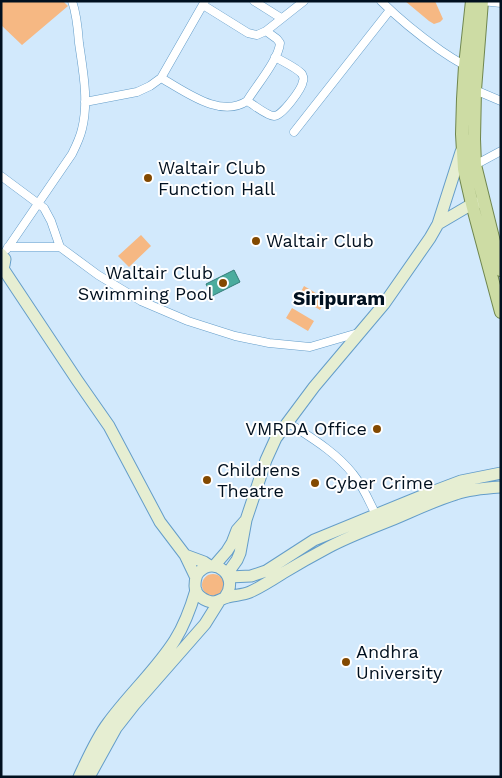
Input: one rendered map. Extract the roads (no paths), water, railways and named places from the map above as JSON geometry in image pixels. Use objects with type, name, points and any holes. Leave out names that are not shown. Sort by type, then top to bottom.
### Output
[{"type":"main road","points":[[472,1],[471,67],[475,90],[474,139],[478,203],[501,312]]},
{"type":"main road","points":[[482,1],[471,67],[462,148],[464,169],[501,270]]},
{"type":"street","points":[[3,258],[72,154],[79,140],[85,115],[85,102],[82,62],[72,1]]},
{"type":"street","points":[[254,1],[281,18]]},
{"type":"street","points":[[85,102],[137,92],[161,78],[204,3],[248,33],[257,35],[266,31],[304,1]]},
{"type":"street","points":[[381,1],[426,40],[451,57],[471,67]]},
{"type":"street","points":[[482,1],[501,3]]},
{"type":"street","points":[[294,132],[390,10]]},
{"type":"street","points":[[161,78],[215,106],[237,106],[247,100],[280,49],[280,43],[266,31]]},
{"type":"street","points":[[247,100],[268,114],[274,116],[280,114],[304,81],[303,75],[275,57]]},
{"type":"street","points":[[475,90],[501,101]]},
{"type":"street","points":[[89,777],[116,728],[205,624],[223,599],[230,587],[228,575],[240,553],[246,520],[266,460],[276,438],[314,387],[384,304],[406,274],[438,224],[462,148]]},
{"type":"street","points":[[475,165],[501,151]]},
{"type":"street","points":[[1,176],[44,208],[51,221],[60,247],[98,275],[141,301],[188,321],[235,336],[270,343],[310,347],[360,333]]},
{"type":"street","points":[[438,224],[478,203]]},
{"type":"street","points":[[3,258],[60,247]]},
{"type":"street","points":[[3,258],[76,380],[109,426],[160,522],[185,555],[196,578],[196,590],[190,609],[176,638],[108,722],[79,777]]},
{"type":"street","points":[[288,422],[346,465],[361,486],[376,515]]},
{"type":"street","points":[[185,555],[218,567],[228,575],[251,576],[266,571],[314,540],[424,495],[462,482],[501,472]]},
{"type":"street","points":[[196,590],[204,600],[212,602],[248,593],[332,545],[456,493],[501,487]]},
{"type":"street","points":[[196,578],[199,572],[212,566],[227,552],[237,530],[246,520]]},
{"type":"place","name":"Waltair Club Function Hall","points":[[148,178]]},
{"type":"place","name":"Waltair Club","points":[[256,241]]},
{"type":"place","name":"Waltair Club Swimming Pool","points":[[223,283]]},
{"type":"place","name":"VMRDA Office","points":[[377,429]]},
{"type":"place","name":"Childrens Theatre","points":[[207,480]]},
{"type":"place","name":"Cyber Crime","points":[[315,483]]},
{"type":"place","name":"Andhra University","points":[[346,662]]},
{"type":"district","name":"Siripuram","points":[[339,298]]}]
